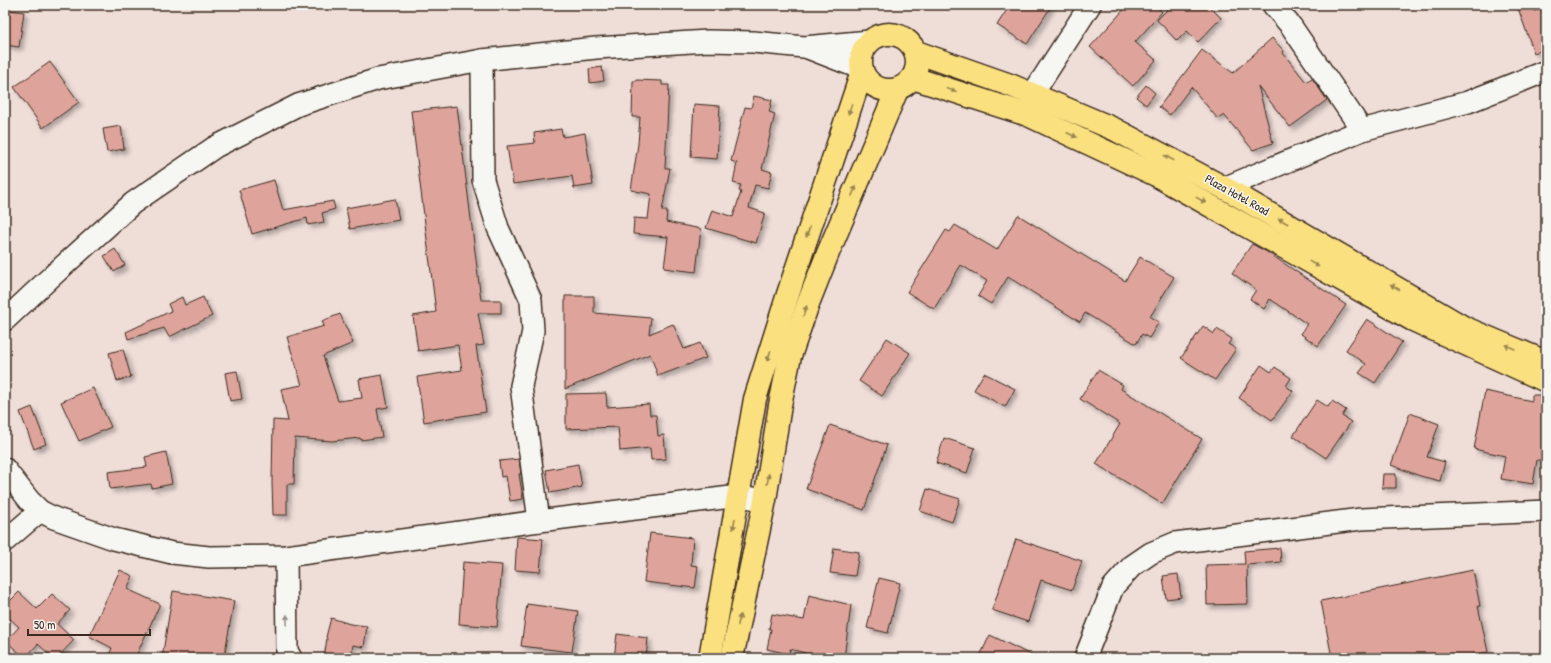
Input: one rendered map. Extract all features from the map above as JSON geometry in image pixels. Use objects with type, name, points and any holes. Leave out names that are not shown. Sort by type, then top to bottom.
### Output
[{"type":"main road","points":[[710,658],[755,399],[862,71],[861,57],[863,51],[870,41],[882,35],[896,35],[908,41],[916,52],[918,66],[905,84],[828,253],[809,300],[790,356],[780,405],[765,500],[732,658]]},
{"type":"main road","name":"Plaza Hotel Road","points":[[916,52],[1010,85],[1114,129],[1224,188],[1465,328],[1546,362]]},
{"type":"main road","points":[[862,71],[868,81],[876,88],[886,91],[905,84]]},
{"type":"main road","name":"Plaza Hotel Road","points":[[905,84],[1028,115],[1156,175],[1413,320],[1546,381]]},
{"type":"street","points":[[1032,94],[1090,5]]},
{"type":"street","points":[[1273,5],[1291,26],[1362,130]]},
{"type":"street","points":[[5,320],[51,276],[133,203],[215,147],[298,104],[378,79],[482,60],[596,48],[708,41],[753,42],[804,46],[870,41]]},
{"type":"street","points":[[804,46],[862,71]]},
{"type":"street","points":[[482,60],[483,180],[498,228],[531,300],[533,331],[521,386],[539,521]]},
{"type":"street","points":[[1224,188],[1362,130],[1468,102],[1546,71]]},
{"type":"street","points":[[5,470],[29,500],[40,511],[54,518],[114,539],[172,553],[209,557],[286,556],[539,521],[739,496],[765,500]]},
{"type":"street","points":[[1085,658],[1113,587],[1132,566],[1151,553],[1174,543],[1361,519],[1546,510]]},
{"type":"street","points":[[5,541],[40,511]]},
{"type":"street","points":[[286,556],[287,651],[291,658]]},
{"type":"building","points":[[1010,5],[1052,5],[1027,44],[997,25]]},
{"type":"building","points":[[1128,5],[1155,5],[1162,12],[1135,42],[1156,60],[1133,86],[1090,47]]},
{"type":"building","points":[[1172,5],[1208,5],[1221,18],[1198,42],[1187,31],[1177,41],[1157,20]]},
{"type":"building","points":[[1517,5],[1534,5],[1534,11],[1542,9],[1546,21],[1546,49],[1534,53]]},
{"type":"building","points":[[10,10],[24,12],[19,47],[5,45],[5,16],[9,17]]},
{"type":"building","points":[[1272,38],[1284,51],[1283,53],[1306,82],[1312,78],[1327,100],[1290,127],[1258,86],[1273,143],[1253,150],[1224,115],[1218,119],[1191,87],[1170,115],[1159,107],[1202,50],[1233,73]]},
{"type":"building","points":[[50,62],[79,102],[43,128],[14,87]]},
{"type":"building","points":[[602,67],[604,81],[590,83],[589,69]]},
{"type":"building","points":[[633,81],[662,81],[662,85],[669,85],[665,168],[670,168],[662,211],[667,211],[666,222],[701,229],[696,272],[664,268],[668,237],[633,234],[634,218],[648,219],[651,194],[631,190],[638,144],[640,117],[632,117]]},
{"type":"building","points":[[1146,85],[1155,93],[1146,105],[1136,97]]},
{"type":"building","points":[[754,96],[772,100],[769,112],[775,114],[762,169],[772,172],[768,188],[755,185],[749,208],[765,213],[756,243],[706,228],[712,210],[733,217],[741,192],[739,191],[741,185],[733,183],[737,163],[731,161],[745,107],[751,108]]},
{"type":"building","points":[[694,104],[720,106],[717,159],[691,157]]},
{"type":"building","points":[[457,106],[481,300],[501,300],[501,313],[478,313],[484,345],[476,346],[486,412],[424,422],[417,377],[462,370],[458,345],[418,351],[413,316],[436,312],[411,111]]},
{"type":"building","points":[[121,126],[124,149],[107,152],[103,129]]},
{"type":"building","points":[[561,129],[563,137],[585,133],[593,185],[574,188],[572,176],[513,184],[507,146],[535,143],[534,133]]},
{"type":"building","points":[[274,180],[283,210],[333,201],[335,209],[322,213],[324,222],[308,225],[307,218],[252,234],[239,190]]},
{"type":"building","points":[[395,199],[399,220],[350,229],[346,208]]},
{"type":"building","points":[[1018,215],[1125,281],[1140,257],[1174,277],[1150,317],[1159,322],[1149,338],[1142,334],[1136,344],[1085,313],[1080,322],[1008,277],[991,304],[978,296],[987,281],[961,265],[934,309],[907,292],[946,230],[950,232],[955,225],[997,250]]},
{"type":"building","points":[[1252,244],[1267,252],[1346,305],[1318,346],[1301,334],[1307,324],[1270,299],[1264,309],[1250,299],[1256,290],[1232,273]]},
{"type":"building","points":[[115,249],[125,265],[114,272],[104,256]]},
{"type":"building","points":[[565,296],[594,296],[594,313],[651,318],[649,334],[673,324],[684,349],[700,343],[706,358],[658,376],[650,354],[565,389]]},
{"type":"building","points":[[182,297],[185,305],[203,297],[212,316],[169,337],[164,328],[128,339],[126,332],[171,311],[168,304]]},
{"type":"building","points":[[340,314],[353,343],[323,356],[338,401],[362,398],[359,379],[382,375],[388,407],[377,409],[382,437],[361,440],[360,438],[332,441],[295,438],[294,484],[287,484],[287,515],[273,515],[273,420],[288,421],[281,389],[302,385],[287,337],[324,326],[322,321]]},
{"type":"building","points":[[1367,319],[1402,342],[1375,383],[1359,373],[1366,364],[1346,350]]},
{"type":"building","points":[[1203,326],[1214,334],[1217,329],[1232,339],[1228,344],[1236,349],[1215,380],[1181,358]]},
{"type":"building","points":[[887,338],[910,353],[882,396],[859,381]]},
{"type":"building","points":[[123,349],[131,377],[117,381],[109,353]]},
{"type":"building","points":[[1261,365],[1271,372],[1275,367],[1291,378],[1286,386],[1293,391],[1272,420],[1239,398]]},
{"type":"building","points":[[1098,370],[1123,385],[1121,389],[1202,439],[1162,504],[1096,464],[1120,424],[1080,399]]},
{"type":"building","points":[[237,371],[242,399],[230,401],[225,373]]},
{"type":"building","points":[[984,373],[1015,389],[1005,407],[974,390]]},
{"type":"building","points":[[93,388],[111,427],[79,441],[61,402]]},
{"type":"building","points":[[1485,391],[1532,401],[1532,395],[1546,395],[1546,456],[1544,456],[1544,460],[1537,460],[1533,484],[1501,479],[1505,456],[1474,449]]},
{"type":"building","points":[[606,393],[607,407],[649,404],[650,415],[656,415],[658,436],[664,435],[666,459],[651,460],[650,448],[620,451],[618,427],[566,429],[566,394]]},
{"type":"building","points":[[1317,400],[1328,407],[1332,401],[1346,410],[1342,416],[1351,422],[1326,458],[1293,436]]},
{"type":"building","points":[[32,407],[46,444],[34,449],[20,412]]},
{"type":"building","points":[[1410,413],[1439,424],[1427,457],[1445,462],[1440,481],[1420,476],[1391,465]]},
{"type":"building","points":[[830,425],[887,445],[864,510],[806,489]]},
{"type":"building","points":[[944,438],[975,448],[967,473],[936,463]]},
{"type":"building","points":[[166,452],[172,484],[152,488],[151,484],[110,489],[108,472],[147,467],[145,457]]},
{"type":"building","points":[[519,459],[521,474],[519,474],[523,499],[510,501],[506,476],[501,477],[499,461]]},
{"type":"building","points":[[578,464],[582,487],[550,493],[546,470]]},
{"type":"building","points":[[1383,474],[1396,474],[1396,488],[1382,488]]},
{"type":"building","points":[[927,489],[960,499],[952,522],[920,511]]},
{"type":"building","points":[[650,533],[693,538],[691,565],[698,566],[695,588],[644,582]]},
{"type":"building","points":[[517,537],[543,539],[540,572],[515,570]]},
{"type":"building","points":[[1016,539],[1082,561],[1072,590],[1041,580],[1028,622],[992,610]]},
{"type":"building","points":[[834,548],[859,552],[855,576],[830,573]]},
{"type":"building","points":[[1280,548],[1281,562],[1247,565],[1248,604],[1207,605],[1206,565],[1245,564],[1244,551]]},
{"type":"building","points":[[463,562],[502,565],[497,627],[459,624]]},
{"type":"building","points":[[120,570],[133,576],[127,589],[160,604],[135,658],[108,658],[112,648],[89,636]]},
{"type":"building","points":[[1473,570],[1480,606],[1478,606],[1488,652],[1458,658],[1332,658],[1321,601]]},
{"type":"building","points":[[1178,574],[1181,597],[1166,599],[1163,576]]},
{"type":"building","points":[[879,578],[900,583],[888,633],[867,628]]},
{"type":"building","points":[[173,591],[234,601],[224,658],[162,658]]},
{"type":"building","points":[[19,592],[37,609],[52,594],[70,610],[57,624],[74,640],[57,658],[53,658],[38,644],[25,658],[6,641],[19,627],[5,614],[5,606]]},
{"type":"building","points":[[809,595],[851,605],[844,658],[824,658],[790,649],[789,654],[767,649],[772,614],[804,620]]},
{"type":"building","points":[[527,604],[578,611],[572,652],[521,646]]},
{"type":"building","points":[[331,618],[350,624],[367,626],[364,647],[353,645],[351,658],[324,658],[326,637]]},
{"type":"building","points":[[617,634],[648,638],[646,658],[614,658]]},
{"type":"building","points":[[990,635],[1037,658],[979,658]]}]
